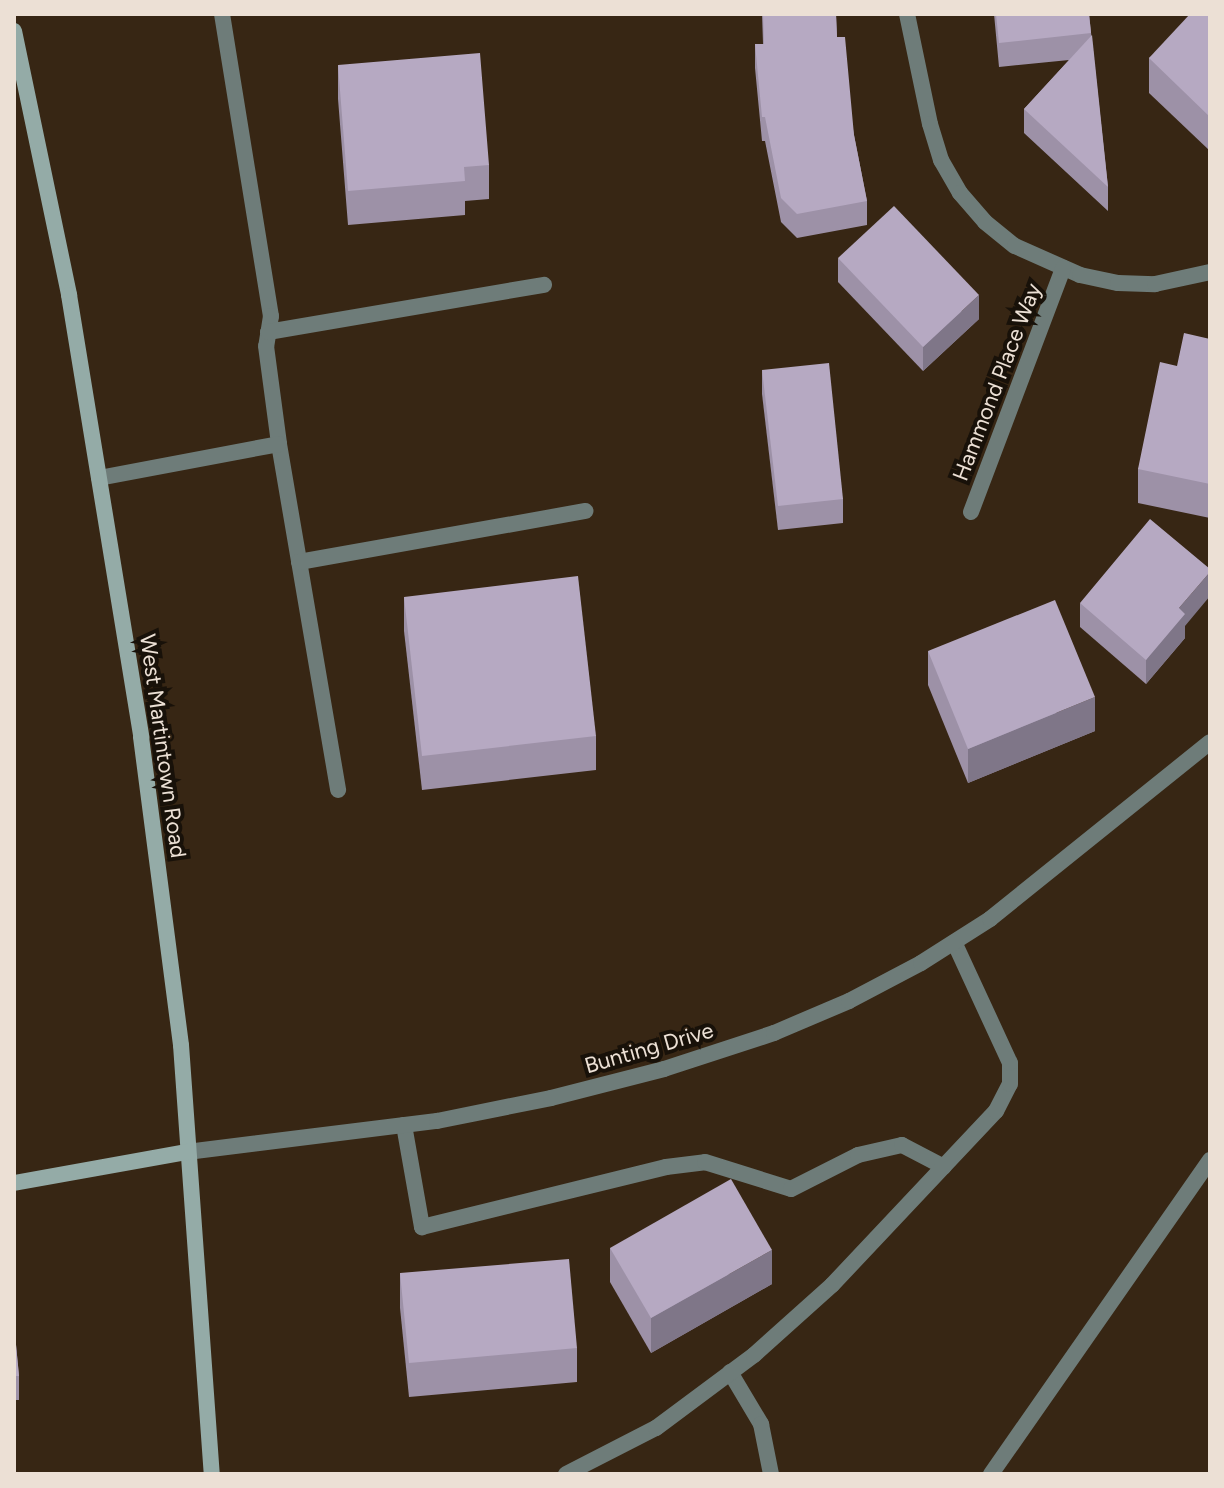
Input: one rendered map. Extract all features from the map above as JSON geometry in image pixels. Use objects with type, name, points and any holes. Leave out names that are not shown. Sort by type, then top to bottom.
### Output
[{"type":"main road","name":"West Martintown Road","points":[[14,31],[69,295],[141,737],[181,1045],[212,1474]]},
{"type":"main road","name":"Bunting Drive","points":[[14,1183],[187,1152]]},
{"type":"street","points":[[222,14],[271,316],[266,346],[279,444],[338,790]]},
{"type":"street","points":[[907,14],[930,124],[941,160],[960,193],[985,222],[1015,246],[1063,268],[1118,283],[1155,284],[1210,272]]},
{"type":"street","name":"Hammond Place Way","points":[[971,512],[1063,268]]},
{"type":"street","points":[[268,332],[544,285]]},
{"type":"street","points":[[99,478],[279,444]]},
{"type":"street","points":[[299,562],[586,511]]},
{"type":"street","name":"Bunting Drive","points":[[187,1152],[404,1125],[551,1098],[664,1069],[774,1033],[849,1001],[954,942],[1002,910],[1210,742]]},
{"type":"street","points":[[566,1474],[656,1428],[730,1372],[832,1285],[996,1111],[1010,1084],[1010,1063],[954,942]]},
{"type":"street","points":[[404,1125],[422,1227],[666,1167],[705,1162],[791,1189],[858,1155],[902,1145],[944,1167]]},
{"type":"street","points":[[991,1474],[1210,1160]]},
{"type":"street","points":[[730,1372],[761,1424],[771,1474]]},
{"type":"building","points":[[763,14],[836,14],[837,37],[845,37],[854,135],[867,201],[797,214],[781,198],[765,117],[762,117],[755,44],[764,44]]},
{"type":"building","points":[[996,14],[1089,14],[1091,33],[999,43]]},
{"type":"building","points":[[1190,14],[1210,14],[1210,117],[1149,58]]},
{"type":"building","points":[[1092,35],[1108,187],[1024,109]]},
{"type":"building","points":[[480,53],[489,165],[464,167],[465,181],[348,191],[338,65]]},
{"type":"building","points":[[894,206],[979,295],[923,347],[838,258]]},
{"type":"building","points":[[1184,333],[1210,339],[1210,484],[1138,469],[1160,362],[1177,366]]},
{"type":"building","points":[[829,363],[843,499],[778,506],[762,370]]},
{"type":"building","points":[[1150,519],[1210,572],[1179,608],[1185,614],[1146,660],[1080,603]]},
{"type":"building","points":[[578,576],[596,736],[422,756],[404,597]]},
{"type":"building","points":[[1055,600],[1095,697],[968,749],[928,651]]},
{"type":"building","points":[[731,1179],[772,1250],[651,1318],[610,1248]]},
{"type":"building","points":[[569,1259],[577,1348],[409,1363],[400,1273]]},
{"type":"building","points":[[14,1324],[19,1376],[14,1376]]}]
